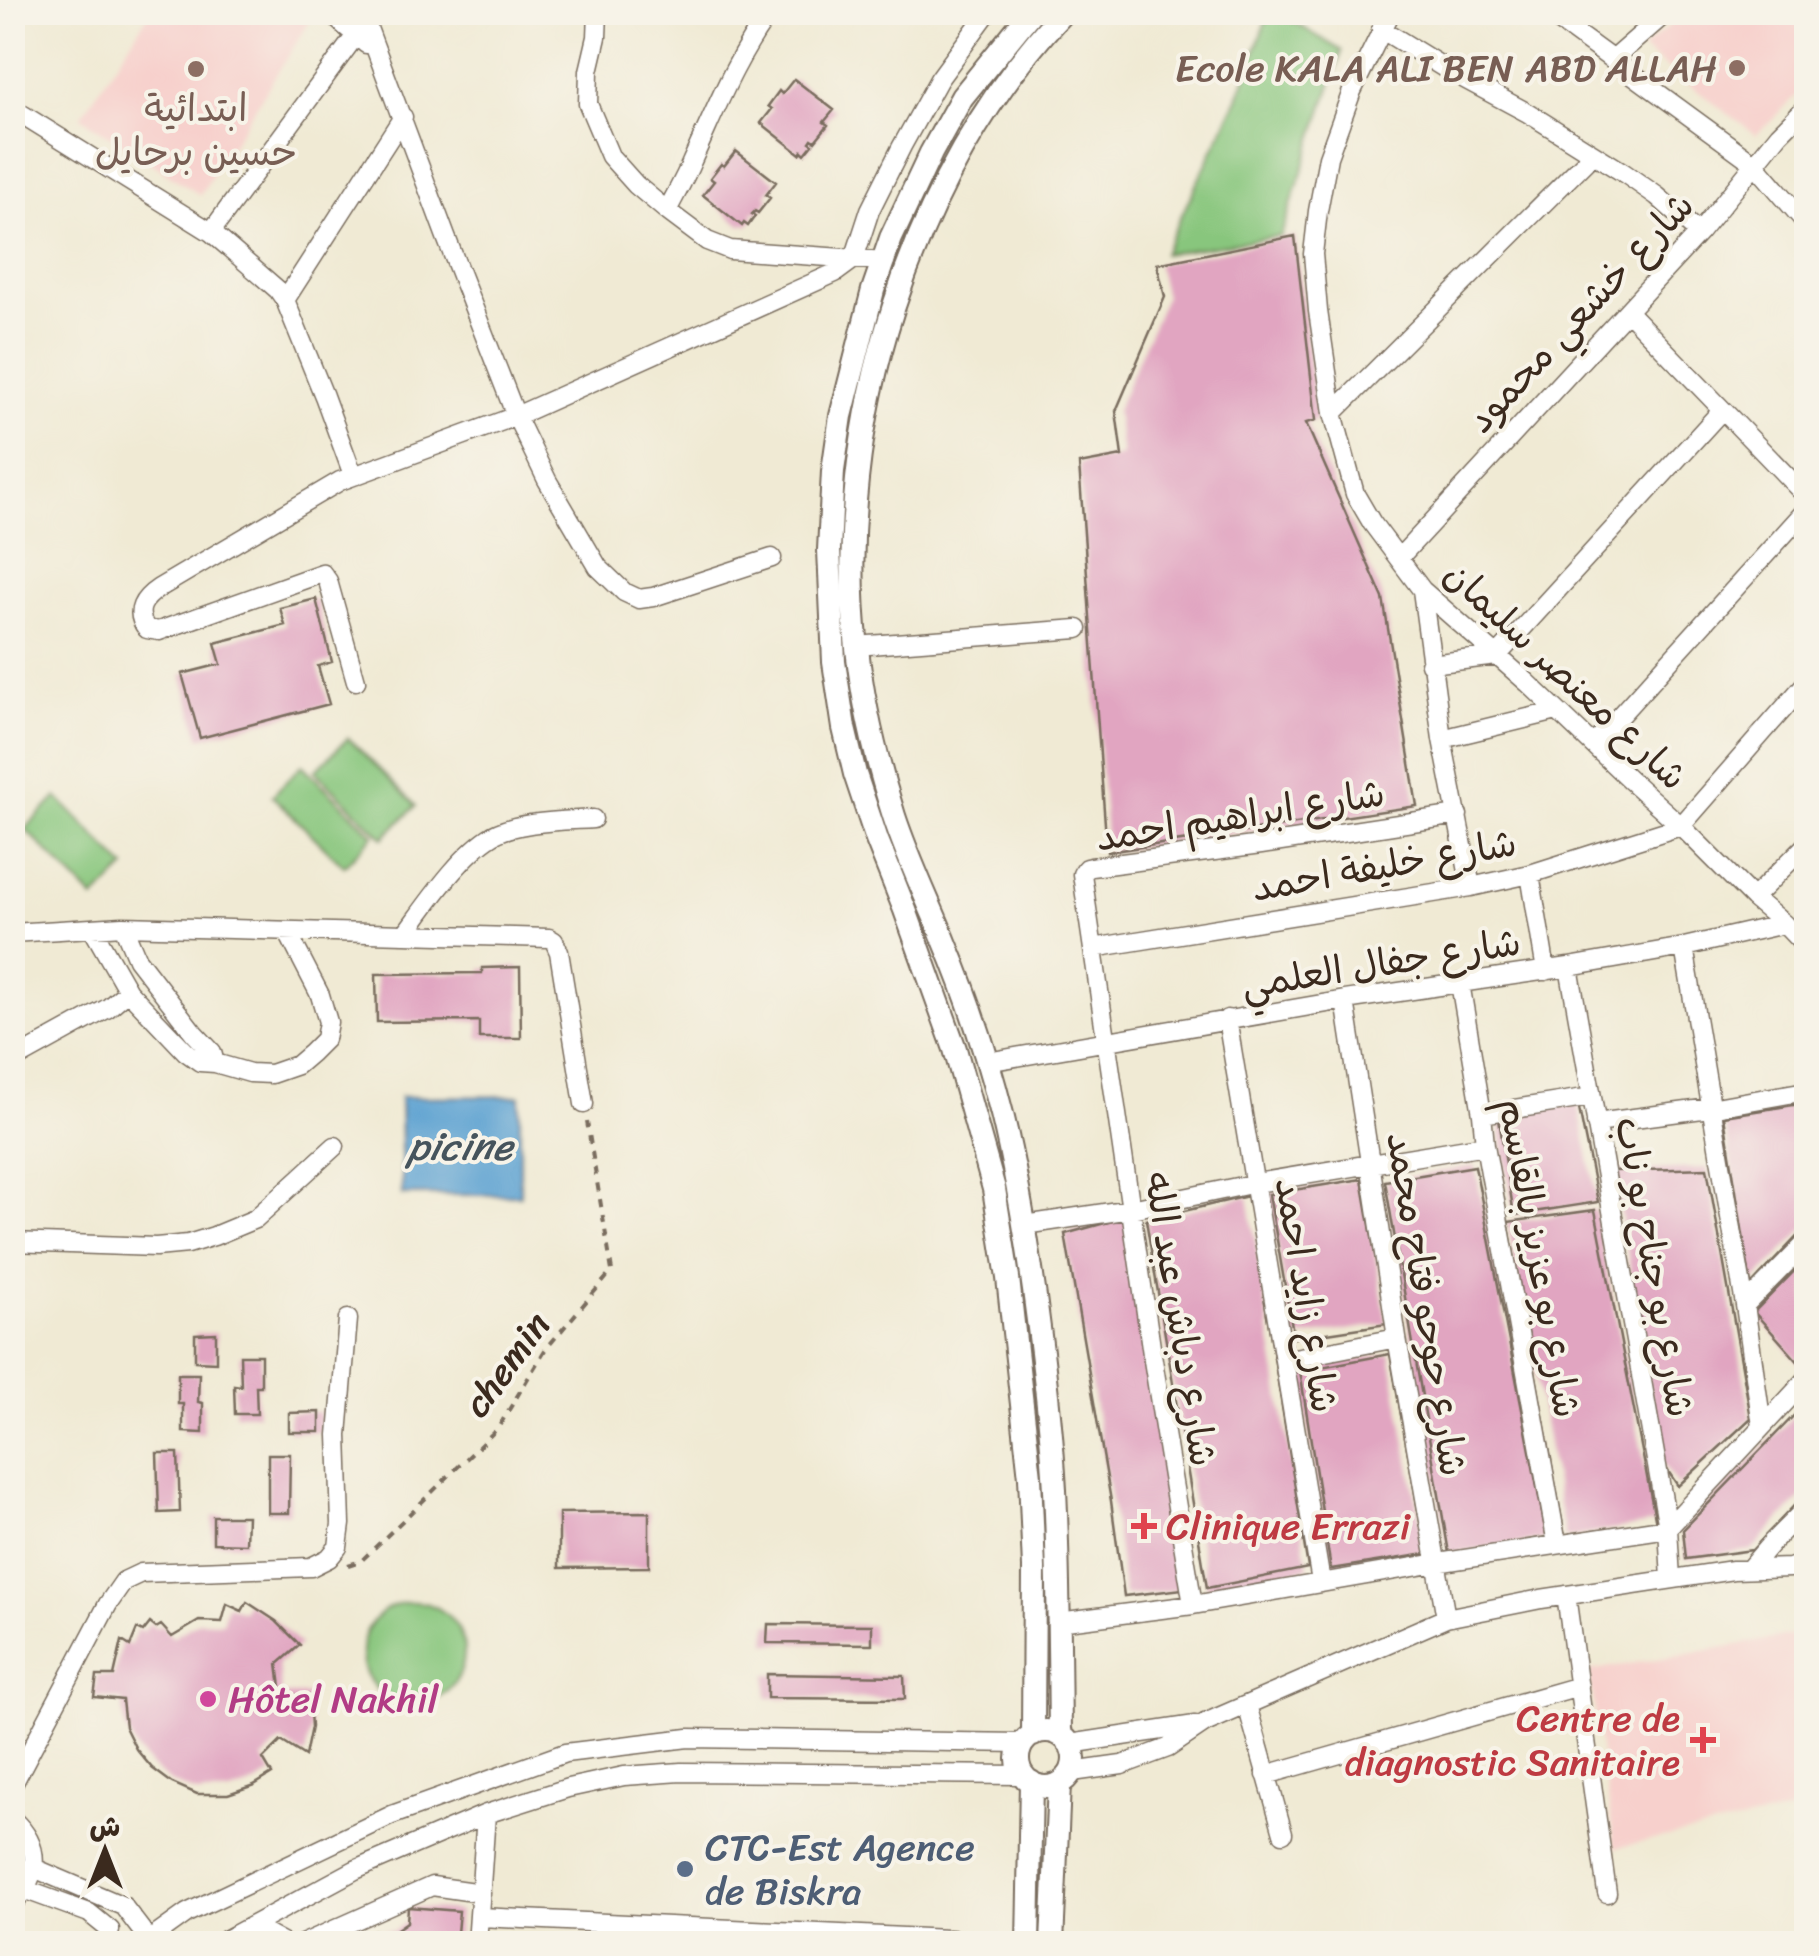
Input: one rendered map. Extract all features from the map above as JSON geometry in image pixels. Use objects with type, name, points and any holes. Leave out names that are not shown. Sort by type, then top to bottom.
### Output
[{"type":"main road","points":[[1028,1944],[1026,1778],[1019,1754],[1028,1739],[1034,1568],[1030,1477],[1008,1278],[994,1190],[956,1049],[866,809],[844,728],[834,662],[829,550],[840,416],[891,238],[962,97],[1031,12]]},
{"type":"main road","points":[[1052,1944],[1065,1778],[1074,1755],[1065,1739],[1048,1396],[1025,1225],[987,1062],[947,946],[894,817],[866,706],[854,608],[855,517],[863,433],[872,384],[912,254],[957,160],[1020,63],[1064,12]]},
{"type":"main road","points":[[1028,1739],[1043,1731],[1065,1739]]},
{"type":"main road","points":[[1026,1778],[1042,1787],[1065,1778]]},
{"type":"street","points":[[328,12],[363,21]]},
{"type":"street","points":[[598,12],[588,104],[610,156],[636,185],[707,242],[730,250],[885,261]]},
{"type":"street","points":[[667,211],[729,78],[770,12]]},
{"type":"street","points":[[356,681],[328,581],[322,573],[159,631],[142,622],[141,604],[160,588],[353,475],[516,416],[835,273],[854,259],[870,210],[940,79],[988,12]]},
{"type":"street","points":[[1547,12],[1755,164],[1806,223]]},
{"type":"street","points":[[1612,60],[1666,12]]},
{"type":"street","points":[[363,21],[516,416],[547,480],[598,567],[624,592],[639,598],[653,597],[772,558]]},
{"type":"street","points":[[211,232],[363,21]]},
{"type":"street","points":[[1386,21],[1446,69],[1528,113],[1624,173],[1699,234]]},
{"type":"street","name":"شارع معنصر سليمان","points":[[1386,21],[1352,91],[1328,157],[1313,254],[1333,414],[1355,494],[1422,590],[1594,744],[1806,947]]},
{"type":"street","points":[[940,79],[962,97]]},
{"type":"street","name":"شارع خشعي محمود","points":[[1399,558],[1699,234],[1779,134],[1806,107]]},
{"type":"street","points":[[12,108],[211,232],[278,290],[353,475]]},
{"type":"street","points":[[285,300],[402,117]]},
{"type":"street","points":[[1333,414],[1592,154]]},
{"type":"street","points":[[1626,312],[1806,496]]},
{"type":"street","points":[[1430,664],[1497,656],[1722,410]]},
{"type":"street","points":[[1594,744],[1806,510]]},
{"type":"street","points":[[1422,590],[1442,739],[1472,886]]},
{"type":"street","points":[[856,646],[1078,628]]},
{"type":"street","points":[[1681,826],[1806,683]]},
{"type":"street","points":[[1442,739],[1557,710]]},
{"type":"street","name":"شارع ابراهيم احمد","points":[[1108,1041],[1082,879],[1086,868],[1458,815]]},
{"type":"street","points":[[404,934],[455,868],[494,835],[536,822],[593,818]]},
{"type":"street","name":"شارع خليفة احمد","points":[[1093,948],[1530,874],[1681,826]]},
{"type":"street","points":[[1753,898],[1806,846]]},
{"type":"street","points":[[1530,874],[1546,971]]},
{"type":"street","name":"شارع جفال العلمي","points":[[987,1062],[1346,1000],[1546,971],[1684,947],[1784,924]]},
{"type":"street","points":[[12,933],[123,926],[549,938],[559,952],[584,1104]]},
{"type":"street","points":[[123,926],[138,960],[212,1052],[215,1062]]},
{"type":"street","points":[[92,928],[128,991],[186,1052],[200,1062],[271,1074],[297,1065],[325,1038],[328,1022],[320,994],[286,930]]},
{"type":"street","points":[[1684,947],[1746,1305],[1762,1426]]},
{"type":"street","points":[[118,974],[138,960]]},
{"type":"street","name":"شارع بو جناح بو ناب","points":[[1569,967],[1668,1528],[1671,1579]]},
{"type":"street","name":"شارع بو عزيز بالقاسم","points":[[1460,983],[1556,1544]]},
{"type":"street","points":[[12,1060],[108,1008],[128,991]]},
{"type":"street","name":"شارع حوحو فتاح محمد","points":[[1346,1000],[1446,1618]]},
{"type":"street","name":"شارع زايد احمد","points":[[1226,1020],[1322,1582]]},
{"type":"street","name":"شارع دباش عبد الله","points":[[1108,1041],[1152,1354],[1193,1606]]},
{"type":"street","points":[[1596,1123],[1806,1091]]},
{"type":"street","points":[[1482,1114],[1591,1096]]},
{"type":"street","points":[[1025,1225],[1131,1210],[1256,1183],[1485,1145]]},
{"type":"street","points":[[12,1242],[156,1247],[188,1244],[255,1218],[335,1146]]},
{"type":"street","points":[[1746,1305],[1806,1243]]},
{"type":"street","points":[[12,1786],[124,1580],[141,1573],[311,1567],[329,1558],[338,1547],[338,1434],[348,1319]]},
{"type":"street","points":[[1284,1360],[1398,1338]]},
{"type":"street","points":[[1058,1622],[1193,1606],[1668,1528],[1806,1380]]},
{"type":"street","points":[[1750,1569],[1806,1508]]},
{"type":"street","points":[[1065,1778],[1122,1765],[1168,1748],[1205,1723],[1446,1618],[1671,1579],[1750,1569],[1801,1569]]},
{"type":"street","points":[[1566,1596],[1607,1892]]},
{"type":"street","points":[[1266,1775],[1579,1686]]},
{"type":"street","points":[[1247,1705],[1282,1833]]},
{"type":"street","points":[[1065,1739],[1161,1732],[1205,1723]]},
{"type":"street","points":[[34,1868],[123,1906],[147,1942],[187,1914],[392,1815],[565,1753],[688,1738],[1028,1739]]},
{"type":"street","points":[[218,1944],[355,1870],[486,1814],[568,1788],[624,1776],[681,1772],[1026,1778]]},
{"type":"street","points":[[477,1944],[486,1814]]},
{"type":"street","points":[[12,1819],[26,1834],[33,1850],[34,1868],[19,1897],[89,1914],[110,1930],[108,1944]]},
{"type":"street","points":[[302,1944],[432,1886],[481,1893]]},
{"type":"street","points":[[480,1917],[753,1937],[968,1940]]},
{"type":"street","points":[[251,1926],[284,1944]]},
{"type":"path","name":"chemin","points":[[346,1566],[360,1560],[498,1428],[546,1350],[612,1271],[584,1104]]},
{"type":"shaded area","name":"ابتدائية حسين برحايل","points":[[150,12],[297,13],[310,21],[200,195],[81,117]]},
{"type":"shaded area","name":"Ecole KALA ALI BEN ABD ALLAH","points":[[1685,12],[1806,13],[1806,86],[1756,135],[1642,49]]},
{"type":"shaded area","name":"Centre de diagnostic Sanitaire","points":[[1794,1635],[1806,1640],[1806,1808],[1615,1848],[1589,1671]]},
{"type":"green space","points":[[1269,13],[1279,13],[1342,51],[1281,236],[1163,254],[1238,98]]},
{"type":"green space","points":[[348,738],[416,806],[383,838],[315,771]]},
{"type":"green space","points":[[302,765],[374,835],[344,866],[272,796]]},
{"type":"green space","points":[[57,797],[126,868],[94,899],[25,829]]},
{"type":"green space","points":[[413,1602],[442,1610],[456,1624],[464,1653],[456,1682],[442,1696],[413,1704],[384,1696],[370,1682],[362,1653],[370,1624],[384,1610]]},
{"type":"water","name":"picine","points":[[520,1096],[520,1195],[402,1195],[400,1097]]},
{"type":"building","points":[[794,79],[834,110],[824,122],[828,125],[815,141],[812,139],[813,144],[805,154],[761,123],[779,91],[782,94]]},
{"type":"building","points":[[736,151],[776,182],[766,195],[770,198],[758,213],[752,214],[755,216],[748,226],[742,226],[703,195],[714,181],[710,178]]},
{"type":"building","points":[[1295,236],[1316,420],[1306,423],[1383,598],[1417,806],[1107,852],[1079,464],[1122,456],[1116,411],[1165,297],[1157,264]]},
{"type":"building","points":[[316,599],[332,662],[318,666],[329,704],[200,738],[182,674],[221,664],[215,643],[285,625],[280,608]]},
{"type":"building","points":[[520,967],[521,1038],[479,1038],[479,1021],[377,1022],[376,974],[482,973],[482,968]]},
{"type":"building","points":[[1806,1103],[1806,1227],[1751,1285],[1724,1116]]},
{"type":"building","points":[[1578,1104],[1598,1202],[1514,1215],[1498,1113]]},
{"type":"building","points":[[1475,1166],[1547,1539],[1449,1553],[1385,1181]]},
{"type":"building","points":[[1707,1168],[1751,1418],[1678,1486],[1662,1462],[1614,1171]]},
{"type":"building","points":[[1362,1179],[1387,1324],[1294,1338],[1269,1194]]},
{"type":"building","points":[[1248,1196],[1308,1568],[1207,1588],[1146,1220]]},
{"type":"building","points":[[1595,1210],[1656,1523],[1565,1538],[1508,1222]]},
{"type":"building","points":[[1127,1217],[1183,1589],[1124,1596],[1065,1234]]},
{"type":"building","points":[[1806,1259],[1806,1361],[1802,1366],[1754,1312]]},
{"type":"building","points":[[216,1333],[216,1362],[195,1361],[195,1334]]},
{"type":"building","points":[[1390,1354],[1426,1554],[1331,1569],[1300,1371]]},
{"type":"building","points":[[240,1355],[261,1355],[257,1414],[235,1414],[234,1385],[241,1386]]},
{"type":"building","points":[[178,1374],[199,1374],[203,1433],[183,1432]]},
{"type":"building","points":[[1806,1403],[1806,1493],[1752,1550],[1686,1559],[1683,1530]]},
{"type":"building","points":[[320,1412],[320,1432],[289,1432],[289,1413]]},
{"type":"building","points":[[157,1453],[178,1453],[180,1512],[159,1513]]},
{"type":"building","points":[[268,1454],[290,1454],[289,1513],[268,1513]]},
{"type":"building","points":[[649,1512],[649,1567],[559,1568],[559,1513]]},
{"type":"building","points":[[213,1516],[247,1516],[246,1544],[213,1543]]},
{"type":"building","name":"Hôtel Nakhil","points":[[247,1602],[276,1621],[300,1645],[278,1664],[282,1695],[309,1695],[311,1727],[305,1756],[281,1741],[263,1759],[272,1774],[228,1794],[197,1794],[152,1768],[125,1727],[122,1700],[94,1697],[97,1676],[114,1676],[122,1641],[130,1646],[137,1629],[143,1632],[150,1623],[156,1628],[161,1625],[172,1637],[199,1621],[222,1622],[227,1604],[242,1611]]},
{"type":"building","points":[[768,1624],[872,1625],[872,1644],[767,1643]]},
{"type":"building","points":[[767,1674],[904,1676],[905,1699],[767,1698]]},
{"type":"building","points":[[408,1907],[459,1911],[456,1944],[373,1944],[374,1930],[394,1931],[407,1922]]},
{"type":"place","name":"Ecole KALA ALI BEN ABD ALLAH","points":[[1737,68]]},
{"type":"place","name":"ابتدائية حسين برحايل","points":[[196,69]]},
{"type":"place","name":"Clinique Errazi","points":[[1144,1526]]},
{"type":"place","name":"Hôtel Nakhil","points":[[208,1699]]},
{"type":"place","name":"Centre de diagnostic Sanitaire","points":[[1703,1740]]},
{"type":"place","name":"CTC-Est Agence de Biskra","points":[[685,1869]]}]
